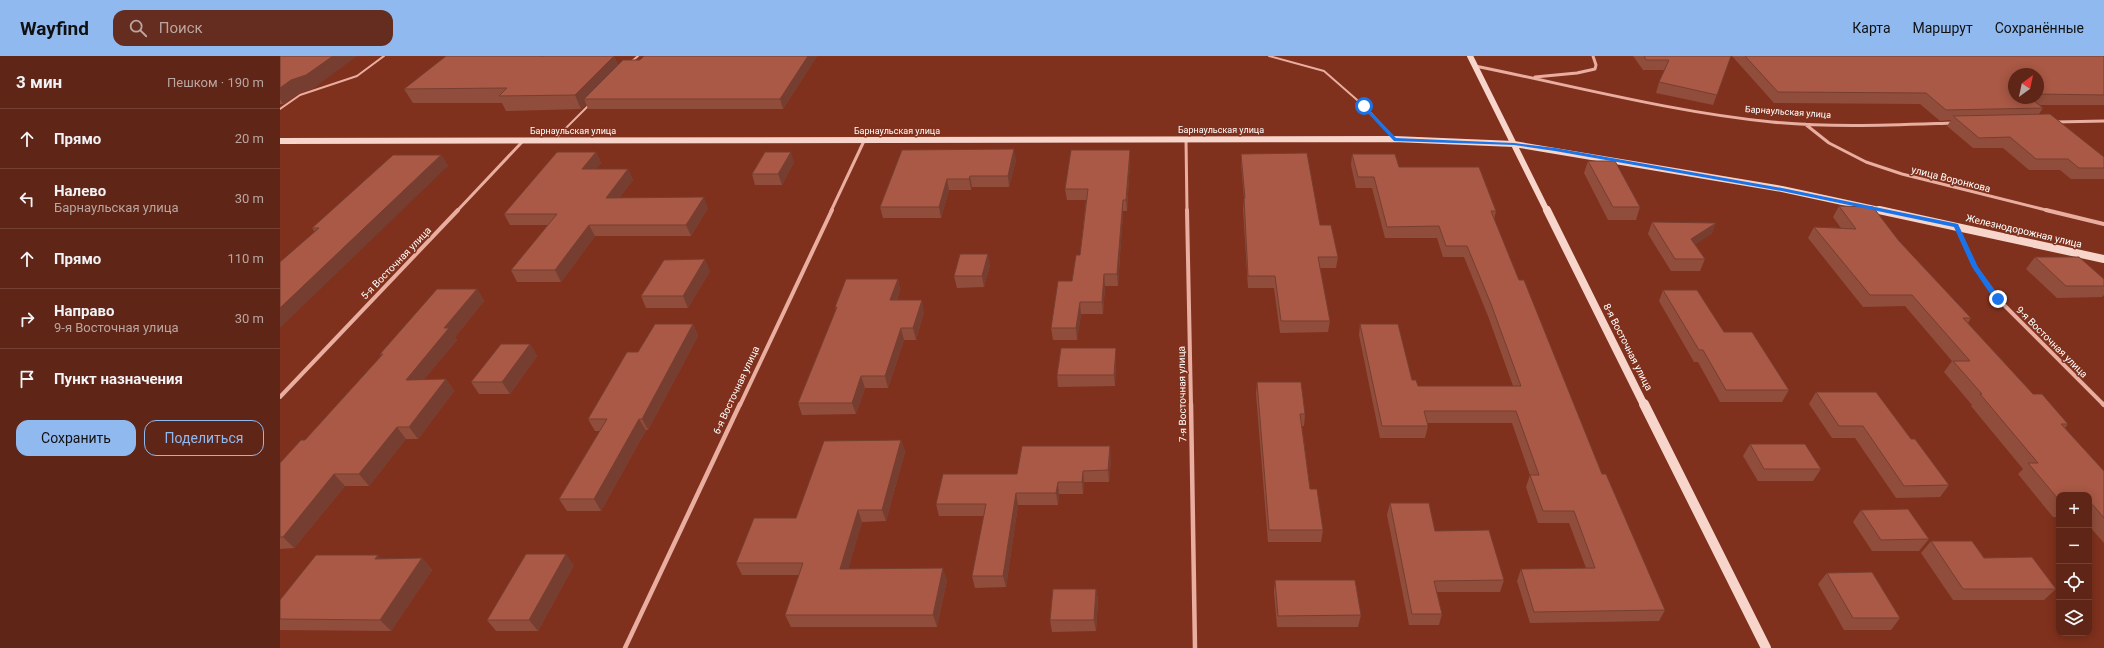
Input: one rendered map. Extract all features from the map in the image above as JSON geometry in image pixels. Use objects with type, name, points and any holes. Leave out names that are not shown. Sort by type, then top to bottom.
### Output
[{"type":"main road","name":"8-я Восточная улица","points":[[1470,56],[1766,648]]},
{"type":"main road","name":"Барнаульская улица","points":[[280,141],[1394,139],[1514,144]]},
{"type":"main road","name":"Железнодорожная улица","points":[[1514,144],[1630,162],[1782,190],[1956,226],[2104,260]]},
{"type":"street","points":[[1531,77],[1595,69],[1596,65],[1593,56]]},
{"type":"street","name":"Барнаульская улица","points":[[1475,66],[1687,110],[1749,119],[1805,124],[1880,126],[1956,123]]},
{"type":"street","points":[[2049,122],[2104,121]]},
{"type":"street","name":"улица Воронкова","points":[[1805,124],[1829,143],[1866,162],[1902,174],[2104,224]]},
{"type":"street","name":"7-я Восточная улица","points":[[1186,139],[1195,648]]},
{"type":"street","name":"5-я Восточная улица","points":[[280,397],[524,140]]},
{"type":"street","name":"6-я Восточная улица","points":[[625,648],[864,140]]},
{"type":"street","name":"9-я Восточная улица","points":[[1956,226],[1975,267],[1998,299],[2104,405]]},
{"type":"lane","points":[[280,109],[300,95],[357,76],[384,56]]},
{"type":"lane","points":[[627,67],[638,56]]},
{"type":"lane","points":[[1269,56],[1324,70],[1364,106],[1394,139]]},
{"type":"lane","points":[[554,140],[593,101]]},
{"type":"building","points":[[280,56],[333,56],[306,75],[291,80],[280,88]]},
{"type":"building","points":[[446,56],[614,56],[575,95],[499,96],[507,88],[404,89]]},
{"type":"building","points":[[644,56],[808,56],[780,99],[584,99],[623,60],[640,60]]},
{"type":"building","points":[[1644,56],[1731,56],[1717,95],[1659,82],[1669,60],[1646,60]]},
{"type":"building","points":[[1745,56],[2104,56],[2104,95],[2044,94],[2044,68],[2008,68],[2008,104],[2038,104],[2043,108],[1946,110],[1926,93],[1778,92]]},
{"type":"building","points":[[2050,114],[2104,157],[2104,168],[2079,168],[2068,159],[2036,159],[2010,137],[1979,138],[1953,116]]},
{"type":"building","points":[[1014,149],[1008,176],[970,176],[969,179],[947,179],[939,207],[880,207],[902,150]]},
{"type":"building","points":[[1071,150],[1130,150],[1126,200],[1123,200],[1117,274],[1104,274],[1102,302],[1080,302],[1076,328],[1051,328],[1058,281],[1072,281],[1076,255],[1080,255],[1088,189],[1065,189]]},
{"type":"building","points":[[557,152],[596,152],[582,169],[628,169],[606,198],[704,197],[686,225],[589,225],[555,270],[511,270],[557,214],[504,214]]},
{"type":"building","points":[[765,152],[791,152],[778,174],[752,174]]},
{"type":"building","points":[[1307,153],[1320,225],[1331,225],[1338,257],[1318,257],[1330,321],[1281,321],[1275,276],[1248,276],[1245,198],[1241,154]]},
{"type":"building","points":[[1352,154],[1395,154],[1399,167],[1479,167],[1496,211],[1491,211],[1519,280],[1524,280],[1602,474],[1606,474],[1665,610],[1534,612],[1521,569],[1595,568],[1574,511],[1543,511],[1530,475],[1539,475],[1516,411],[1424,411],[1428,426],[1382,426],[1360,324],[1398,324],[1412,380],[1416,380],[1418,386],[1521,386],[1491,304],[1467,246],[1446,246],[1439,226],[1387,227],[1374,177],[1358,177]]},
{"type":"building","points":[[393,155],[441,155],[280,308],[280,262],[319,228],[312,228]]},
{"type":"building","points":[[1588,161],[1615,161],[1640,207],[1613,207]]},
{"type":"building","points":[[1839,206],[1873,207],[1899,241],[1971,318],[1963,318],[2033,394],[2042,394],[2068,424],[2061,424],[2104,471],[2104,518],[2092,505],[2092,492],[2056,492],[2056,496],[2028,463],[2038,463],[1953,361],[1970,361],[1912,295],[1870,295],[1814,227],[1856,229]]},
{"type":"building","points":[[1652,222],[1716,223],[1691,239],[1705,259],[1675,259]]},
{"type":"building","points":[[960,254],[988,254],[982,276],[954,276]]},
{"type":"building","points":[[2035,257],[2079,257],[2104,279],[2104,286],[2066,286]]},
{"type":"building","points":[[705,259],[683,296],[641,296],[664,260]]},
{"type":"building","points":[[846,279],[898,279],[890,300],[922,300],[913,328],[901,328],[885,376],[861,376],[852,403],[798,403],[837,307],[835,307]]},
{"type":"building","points":[[437,289],[477,289],[444,328],[449,328],[406,380],[446,379],[409,427],[397,427],[359,474],[334,474],[283,537],[280,537],[280,463],[301,440],[305,440],[383,354],[380,354]]},
{"type":"building","points":[[1663,290],[1697,290],[1724,332],[1752,332],[1789,390],[1726,390],[1703,350],[1699,350]]},
{"type":"building","points":[[655,324],[693,324],[642,419],[639,419],[594,499],[559,499],[607,419],[588,419],[627,352],[638,352]]},
{"type":"building","points":[[501,344],[530,344],[502,382],[471,382]]},
{"type":"building","points":[[1061,348],[1116,348],[1114,375],[1057,375]]},
{"type":"building","points":[[1257,382],[1301,382],[1305,414],[1300,414],[1310,489],[1317,489],[1323,530],[1269,530]]},
{"type":"building","points":[[1816,392],[1876,392],[1911,439],[1915,439],[1949,485],[1904,486],[1863,426],[1839,426]]},
{"type":"building","points":[[901,440],[882,510],[858,510],[840,569],[943,568],[933,615],[785,615],[803,563],[736,563],[754,518],[796,518],[824,441]]},
{"type":"building","points":[[1750,444],[1805,444],[1821,469],[1764,469]]},
{"type":"building","points":[[1022,446],[1110,446],[1108,470],[1083,471],[1082,482],[1058,482],[1056,493],[1016,493],[1003,576],[972,576],[986,504],[936,504],[943,474],[1017,474]]},
{"type":"building","points":[[1390,503],[1429,503],[1435,531],[1489,530],[1504,580],[1434,581],[1442,614],[1412,614]]},
{"type":"building","points":[[1908,509],[1929,539],[1881,540],[1861,510]]},
{"type":"building","points":[[1931,541],[1972,541],[1984,558],[2032,557],[2056,589],[1963,589]]},
{"type":"building","points":[[526,554],[566,554],[529,620],[487,620]]},
{"type":"building","points":[[316,555],[378,555],[375,559],[422,558],[380,620],[280,619],[280,600]]},
{"type":"building","points":[[1872,572],[1900,618],[1853,618],[1827,573]]},
{"type":"building","points":[[1275,580],[1355,580],[1361,615],[1278,616]]},
{"type":"building","points":[[1053,589],[1096,589],[1094,620],[1050,620]]},
{"type":"route","points":[[1364,106],[1394,139],[1514,144],[1555,149],[1782,190],[1956,226],[1975,267],[1998,299]]}]
